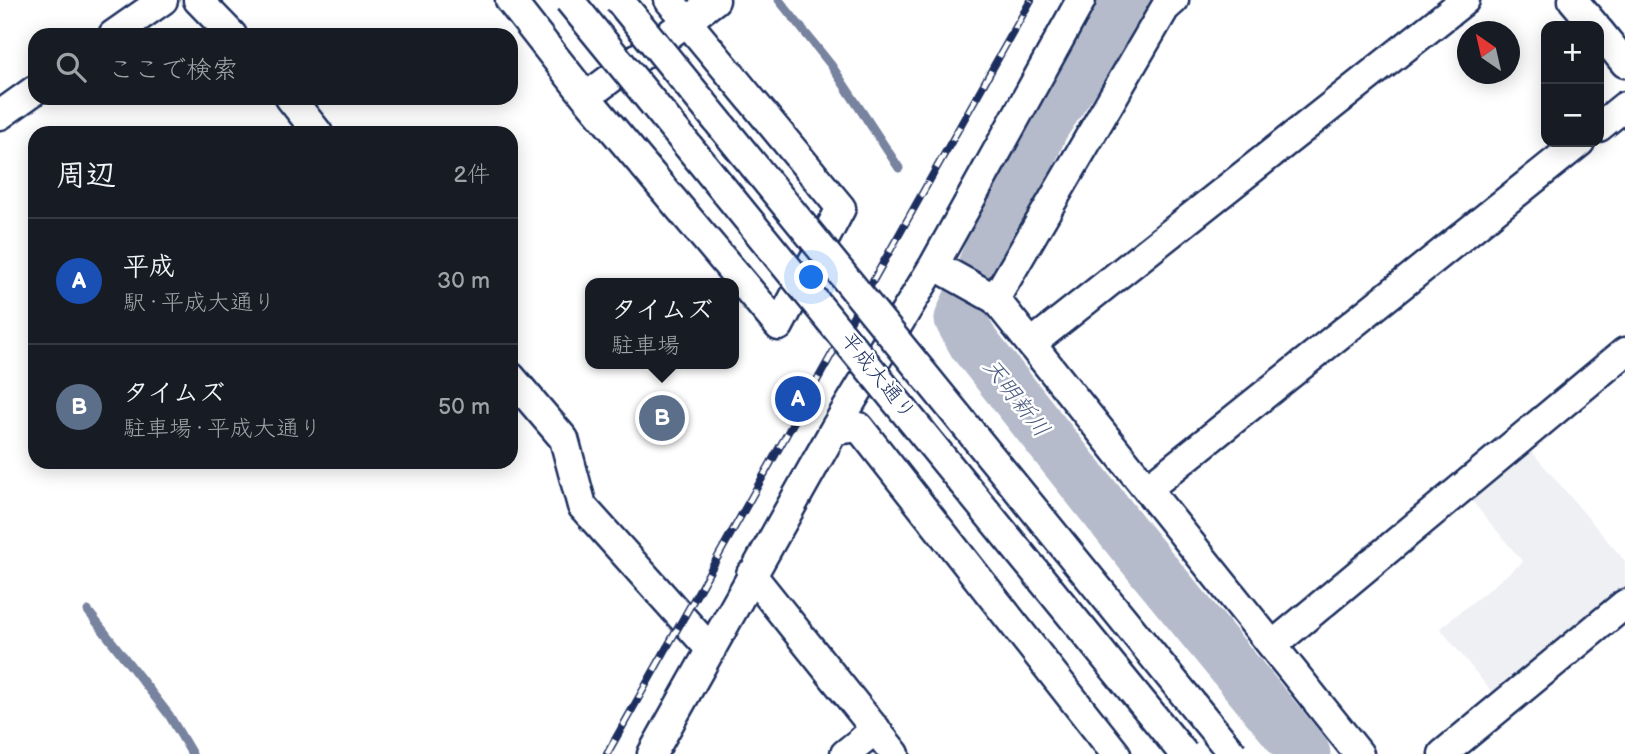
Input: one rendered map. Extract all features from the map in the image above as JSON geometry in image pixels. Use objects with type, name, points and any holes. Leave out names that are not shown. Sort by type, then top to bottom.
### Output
[{"type":"street","points":[[123,28],[163,0]]},
{"type":"street","points":[[198,0],[225,28]]},
{"type":"street","points":[[510,0],[586,97],[739,278]]},
{"type":"street","name":"平成大通り","points":[[569,0],[1184,754]]},
{"type":"street","name":"平成大通り","points":[[619,0],[1233,754]]},
{"type":"street","points":[[669,0],[841,208],[779,326],[739,279]]},
{"type":"street","points":[[586,97],[715,0]]},
{"type":"street","points":[[652,754],[838,414],[934,265],[1081,0]]},
{"type":"street","points":[[995,299],[1165,8],[1174,0]]},
{"type":"street","points":[[1031,344],[1465,0]]},
{"type":"street","points":[[1573,0],[1591,21]]},
{"type":"street","points":[[1604,37],[1625,64]]},
{"type":"street","points":[[0,115],[28,95]]},
{"type":"street","points":[[296,105],[312,126]]},
{"type":"street","points":[[1604,123],[1625,106]]},
{"type":"street","points":[[1147,489],[1574,147]]},
{"type":"street","points":[[934,265],[995,299],[1359,754]]},
{"type":"street","points":[[1273,645],[1625,352]]},
{"type":"street","points":[[518,385],[564,439],[582,506],[711,650]]},
{"type":"street","points":[[838,414],[859,427],[1116,754]]},
{"type":"street","points":[[751,574],[895,754]]},
{"type":"street","points":[[1443,754],[1625,604]]},
{"type":"street","points":[[845,754],[876,729]]},
{"type":"shaded area","points":[[1521,439],[1625,561],[1625,604],[1502,705],[1440,628],[1523,562],[1461,488]]},
{"type":"waterway","points":[[779,0],[831,65],[899,168]]},
{"type":"waterway","name":"天明新川","points":[[1127,0],[1043,127],[960,319],[974,344],[1134,546],[1305,754]]},
{"type":"waterway","points":[[88,611],[169,715],[192,754]]},
{"type":"railway","points":[[607,754],[1031,0]]},
{"type":"place","name":"平成","points":[[798,399]]},
{"type":"place","name":"タイムズ","points":[[662,418]]}]
